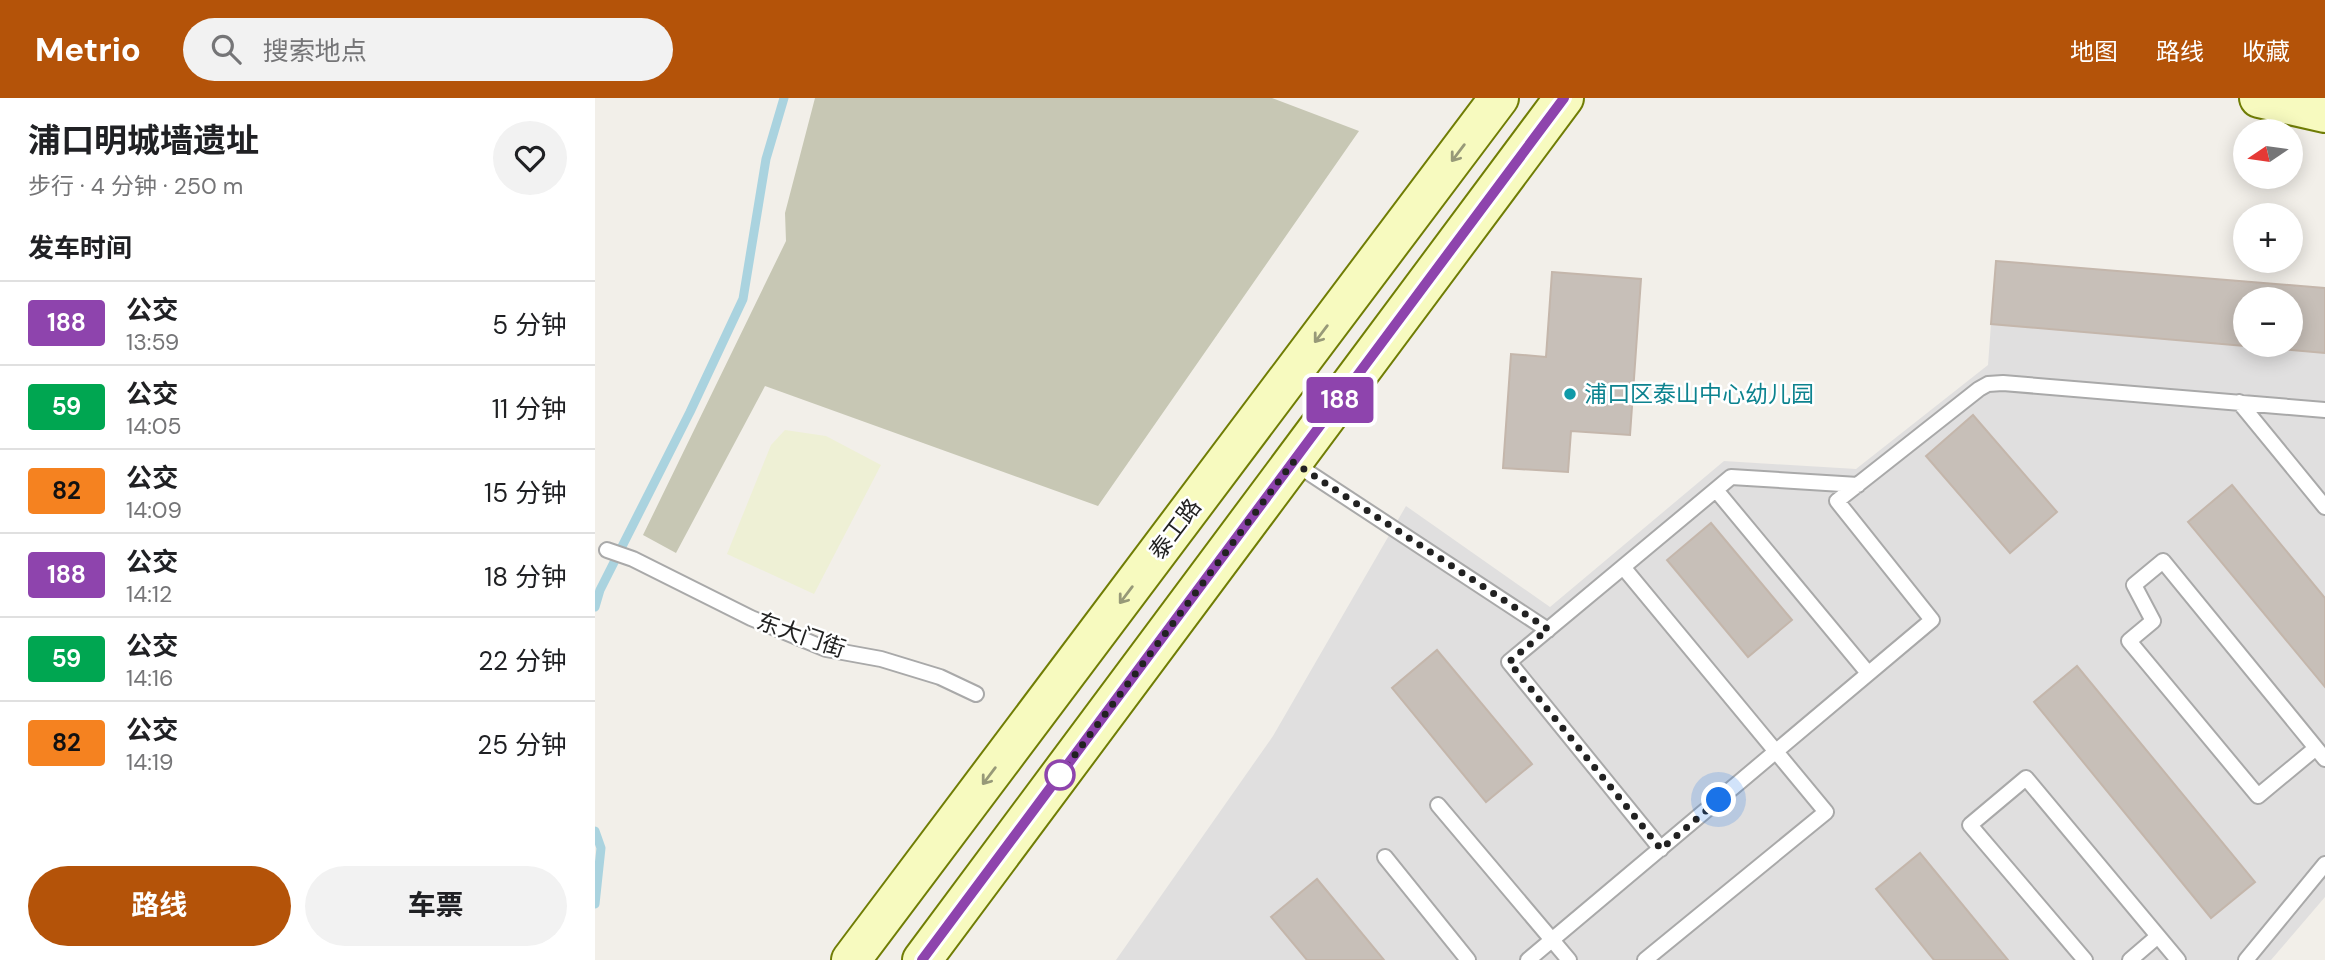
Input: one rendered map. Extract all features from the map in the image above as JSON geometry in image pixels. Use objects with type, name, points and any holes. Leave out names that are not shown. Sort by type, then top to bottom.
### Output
[{"type":"main road","name":"泰工路","points":[[851,960],[1499,98]]},
{"type":"main road","points":[[922,960],[1564,98]]},
{"type":"main road","points":[[2259,98],[2325,113]]},
{"type":"lane","points":[[1528,960],[1932,620],[1837,501],[1988,384],[2016,384],[2325,410]]},
{"type":"lane","points":[[2239,402],[2325,507]]},
{"type":"lane","points":[[1293,462],[1548,629]]},
{"type":"lane","points":[[1661,849],[1509,662],[1731,477],[1858,485]]},
{"type":"lane","points":[[1716,490],[1868,673]]},
{"type":"lane","name":"东大门街","points":[[607,550],[633,559],[751,618],[826,649],[881,659],[940,677],[976,694]]},
{"type":"lane","points":[[2163,561],[2321,754],[2258,796],[2129,641],[2153,621],[2134,585],[2163,561]]},
{"type":"lane","points":[[1623,567],[1826,813],[1645,960]]},
{"type":"lane","points":[[2085,960],[1970,825],[2026,778],[2178,960]]},
{"type":"lane","points":[[1438,805],[1569,960]]},
{"type":"lane","points":[[1385,857],[1468,960]]},
{"type":"lane","points":[[2246,960],[2325,864]]},
{"type":"lane","points":[[2130,960],[2158,936]]},
{"type":"shaded area","points":[[815,98],[1272,98],[1359,131],[1098,506],[765,386],[676,553],[643,535],[786,241],[785,213]]},
{"type":"shaded area","points":[[1991,324],[2233,345],[2233,357],[2303,357],[2303,351],[2325,353],[2325,897],[2271,960],[1116,960],[1273,736],[1406,506],[1550,607],[1724,461],[1856,469],[1988,365]]},
{"type":"shaded area","points":[[785,430],[826,436],[881,465],[814,594],[727,554],[771,445]]},
{"type":"building","points":[[1996,261],[2325,288],[2325,353],[2303,351],[2303,287],[2233,287],[2233,345],[1991,324]]},
{"type":"building","name":"浦口区泰山中心幼儿园","points":[[1552,272],[1641,279],[1630,435],[1571,431],[1568,472],[1503,468],[1511,354],[1546,357]]},
{"type":"building","points":[[1973,415],[2057,512],[2010,553],[1926,456]]},
{"type":"building","points":[[2232,485],[2325,598],[2325,687],[2188,522]]},
{"type":"building","points":[[1711,523],[1792,620],[1748,657],[1667,560]]},
{"type":"building","points":[[1437,650],[1532,764],[1486,802],[1392,688]]},
{"type":"building","points":[[2077,666],[2255,882],[2211,918],[2034,702]]},
{"type":"building","points":[[1920,853],[2008,960],[1934,960],[1876,889]]},
{"type":"building","points":[[1317,879],[1384,960],[1307,960],[1271,917]]},
{"type":"waterway","points":[[595,607],[600,590],[690,412],[743,299],[766,159],[784,98]]},
{"type":"waterway","points":[[595,831],[601,848],[595,904]]},
{"type":"bus line","name":"188","points":[[922,960],[1564,98]]},
{"type":"place","name":"浦口区泰山中心幼儿园","points":[[1570,394]]},
{"type":"route","points":[[1060,775],[1293,462],[1548,629],[1509,662],[1661,849],[1719,800]]}]
